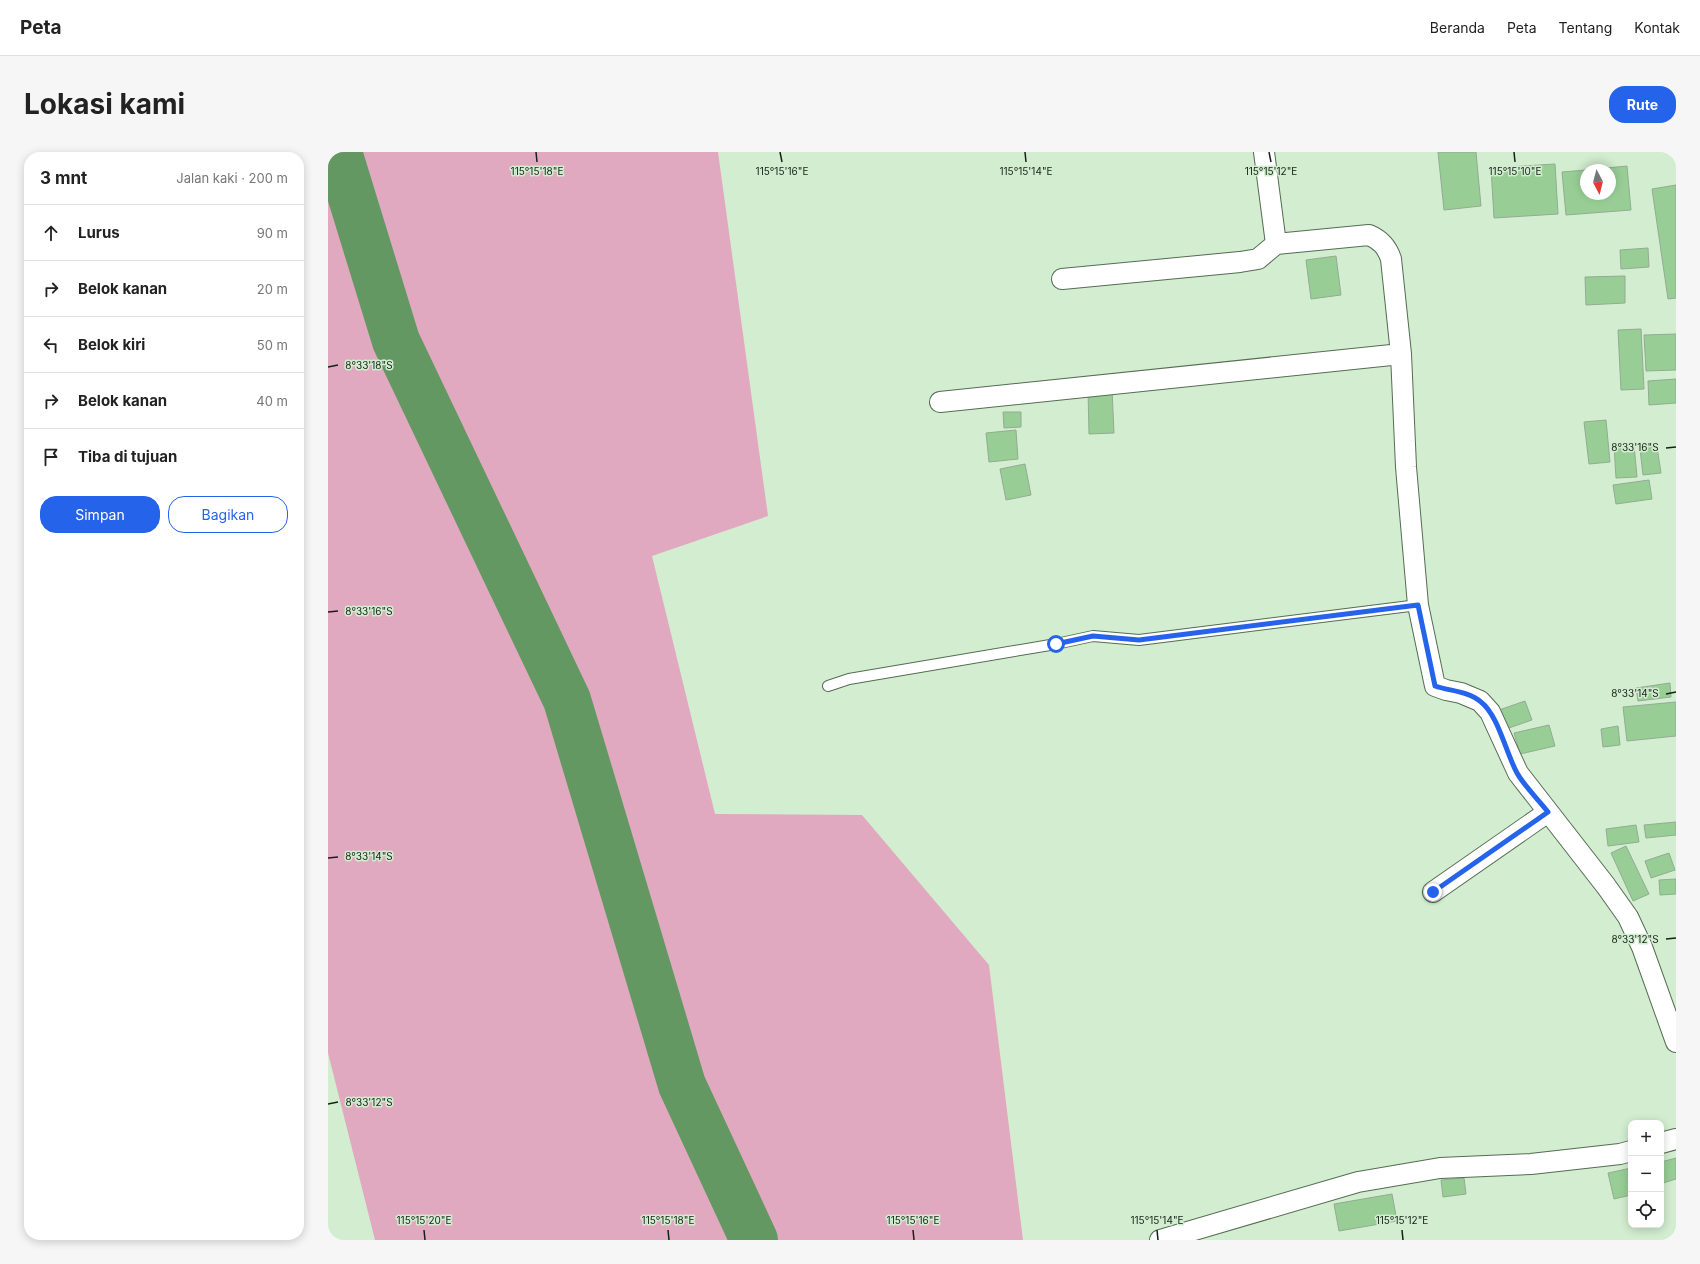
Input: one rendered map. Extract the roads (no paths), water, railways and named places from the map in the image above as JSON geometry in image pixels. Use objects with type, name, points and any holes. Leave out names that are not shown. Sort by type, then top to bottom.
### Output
[{"type":"street","points":[[1264,152],[1276,244]]},
{"type":"street","points":[[1062,279],[1240,262],[1258,259],[1276,244],[1369,235],[1377,238],[1388,250],[1391,259],[1401,354],[1406,467],[1418,605],[1435,686],[1461,693],[1480,701],[1490,712],[1518,773],[1628,917],[1642,947],[1676,1042]]},
{"type":"street","points":[[940,402],[1401,354]]},
{"type":"street","points":[[1433,892],[1548,812]]},
{"type":"street","points":[[1664,1142],[1676,1139]]},
{"type":"street","points":[[1160,1240],[1358,1182],[1440,1168],[1531,1164],[1628,1152]]},
{"type":"lane","points":[[828,686],[849,679],[1056,644],[1093,636],[1139,640],[1418,605]]},
{"type":"waterway","points":[[338,152],[396,341],[567,700],[682,1085],[754,1240]]}]
